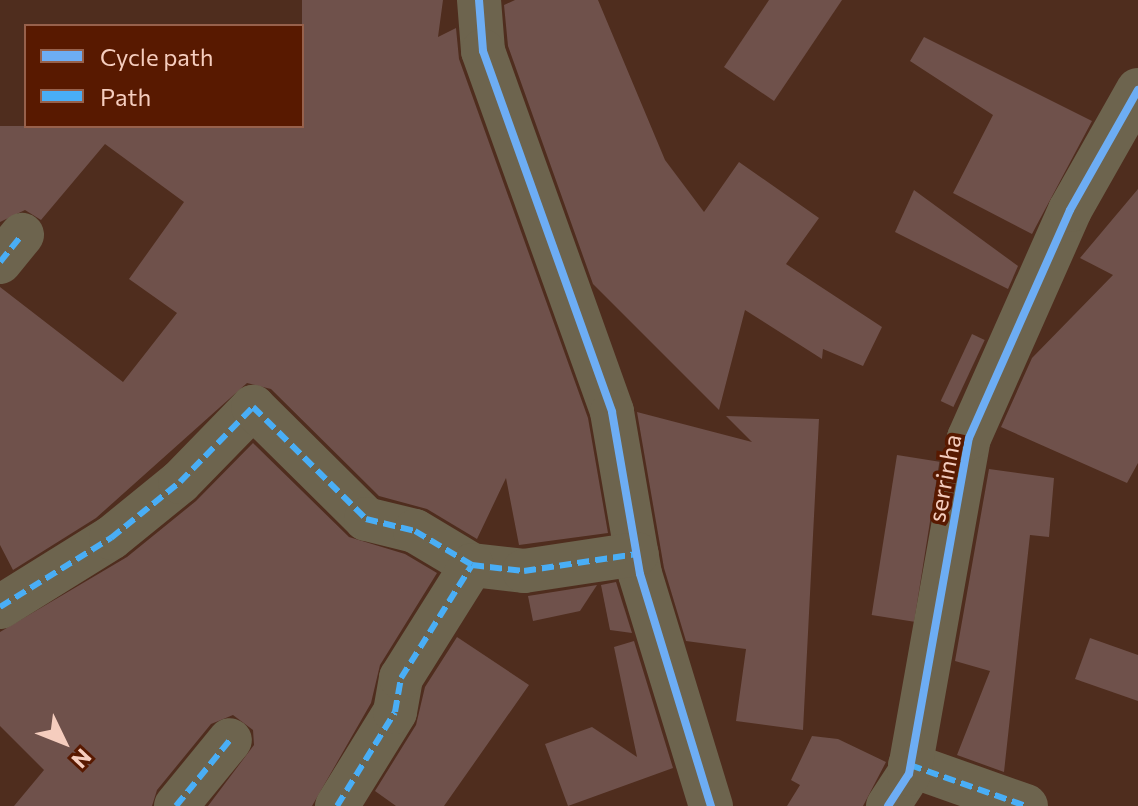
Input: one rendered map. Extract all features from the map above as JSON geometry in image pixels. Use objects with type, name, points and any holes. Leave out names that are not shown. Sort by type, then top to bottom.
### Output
[{"type":"street","points":[[479,0],[483,51],[612,412],[637,554],[711,806]]},
{"type":"street","name":"serrinha","points":[[888,806],[910,765],[969,438],[1070,210],[1138,90]]},
{"type":"street","points":[[0,607],[111,538],[180,482],[253,407],[366,519],[415,531],[472,565],[524,571],[637,554]]},
{"type":"street","points":[[337,806],[395,712],[401,678],[472,565]]},
{"type":"street","points":[[176,806],[230,740]]},
{"type":"street","points":[[910,765],[1026,806]]},
{"type":"building","points":[[302,0],[443,0],[438,37],[456,28],[459,59],[588,418],[608,533],[519,545],[506,478],[477,539],[427,509],[379,496],[271,389],[247,383],[96,518],[13,570],[0,545],[0,287],[123,382],[177,313],[129,279],[184,202],[105,144],[41,220],[25,210],[0,222],[0,126],[304,128]]},
{"type":"building","points":[[515,0],[598,0],[665,160],[704,212],[739,162],[819,218],[786,264],[882,327],[863,366],[823,349],[822,359],[745,310],[719,410],[593,284],[508,46],[504,5]]},
{"type":"building","points":[[769,0],[842,0],[774,101],[724,67]]},
{"type":"building","points":[[924,37],[1092,121],[1032,234],[953,193],[993,115],[910,61]]},
{"type":"building","points":[[1138,189],[1138,463],[1127,483],[1001,427],[1032,358],[1113,275],[1080,258]]},
{"type":"building","points":[[914,190],[1018,266],[1008,289],[895,232]]},
{"type":"building","points":[[972,334],[985,340],[953,407],[941,401]]},
{"type":"building","points":[[637,412],[752,442],[726,416],[819,419],[803,730],[736,721],[746,649],[686,641],[664,568]]},
{"type":"building","points":[[253,443],[349,537],[405,554],[437,573],[380,665],[371,703],[312,806],[208,806],[254,745],[253,730],[233,715],[211,724],[157,790],[152,806],[14,806],[44,770],[0,726],[0,632],[127,557],[196,501]]},
{"type":"building","points":[[897,455],[939,462],[914,622],[872,615]]},
{"type":"building","points":[[989,469],[1054,478],[1049,537],[1030,535],[1004,772],[957,755],[990,671],[955,661]]},
{"type":"building","points":[[616,582],[632,633],[610,630],[601,585]]},
{"type":"building","points":[[597,585],[580,611],[533,621],[528,596]]},
{"type":"building","points":[[457,637],[529,685],[444,806],[396,806],[375,791],[416,725],[425,687]]},
{"type":"building","points":[[1090,638],[1138,655],[1138,701],[1075,679]]},
{"type":"building","points":[[634,641],[673,768],[568,806],[545,744],[592,727],[637,757],[614,647]]},
{"type":"building","points":[[812,736],[838,739],[886,762],[863,806],[787,806],[800,785],[791,780]]},
{"type":"marked path","points":[[0,262],[22,235]]},
{"type":"marked path","points":[[0,607],[111,538],[180,482],[253,407],[366,519],[415,531],[472,565],[524,571],[637,554]]},
{"type":"marked path","points":[[337,806],[395,712],[401,678],[472,565]]},
{"type":"marked path","points":[[176,806],[230,740]]},
{"type":"marked path","points":[[910,765],[1026,806]]},
{"type":"cycle path","points":[[479,0],[483,51],[612,412],[640,574],[711,806]]},
{"type":"cycle path","points":[[888,806],[909,774],[969,438],[1070,210],[1138,90]]}]
